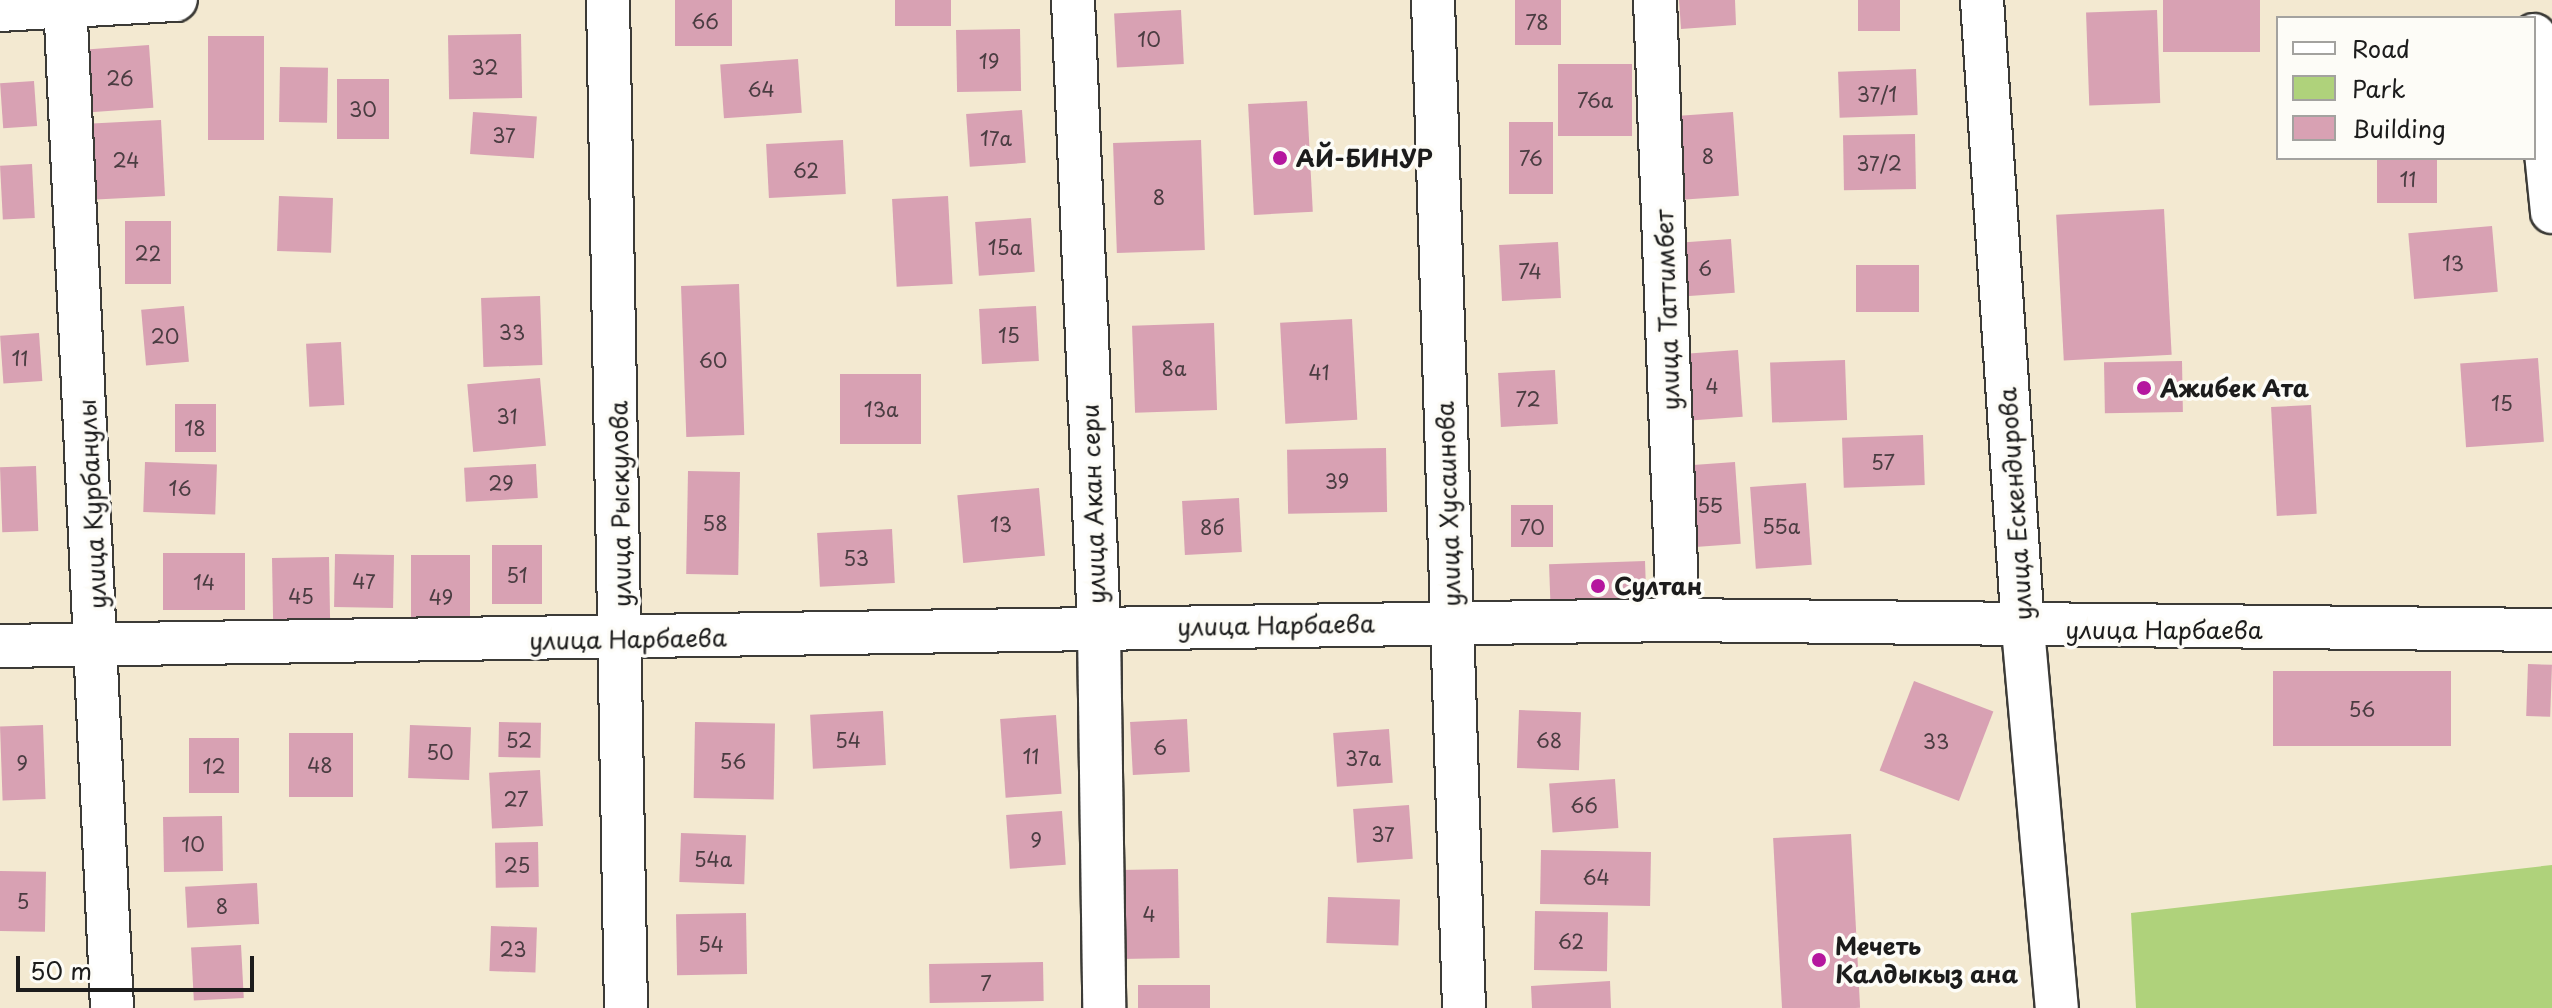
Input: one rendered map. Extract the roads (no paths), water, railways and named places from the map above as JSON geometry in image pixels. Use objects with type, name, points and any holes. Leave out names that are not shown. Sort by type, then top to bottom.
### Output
[{"type":"street","points":[[0,10],[65,2],[176,0]]},
{"type":"street","name":"улица Рыскулова","points":[[608,0],[624,640],[626,1008]]},
{"type":"street","name":"улица Акан сери","points":[[1073,0],[1099,628],[1104,1008]]},
{"type":"street","name":"улица Хусаинова","points":[[1433,0],[1464,1008]]},
{"type":"street","name":"улица Таттимбет","points":[[1655,0],[1678,620]]},
{"type":"street","name":"улица Ескендирова","points":[[1982,0],[2023,629],[2057,1008]]},
{"type":"street","name":"улица Курбанулы","points":[[65,2],[99,647],[112,1008]]},
{"type":"street","points":[[2536,55],[2552,212]]},
{"type":"street","name":"улица Нарбаева","points":[[0,646],[624,640],[1099,628],[1678,620],[2023,629],[2552,630]]},
{"type":"place","name":"АЙ-БИНУР","points":[[1280,158]]},
{"type":"place","name":"Ажибек Ата","points":[[2144,388]]},
{"type":"place","name":"Султан","points":[[1598,586]]},
{"type":"place","name":"Мечеть Калдыкыз ана","points":[[1819,960]]}]
